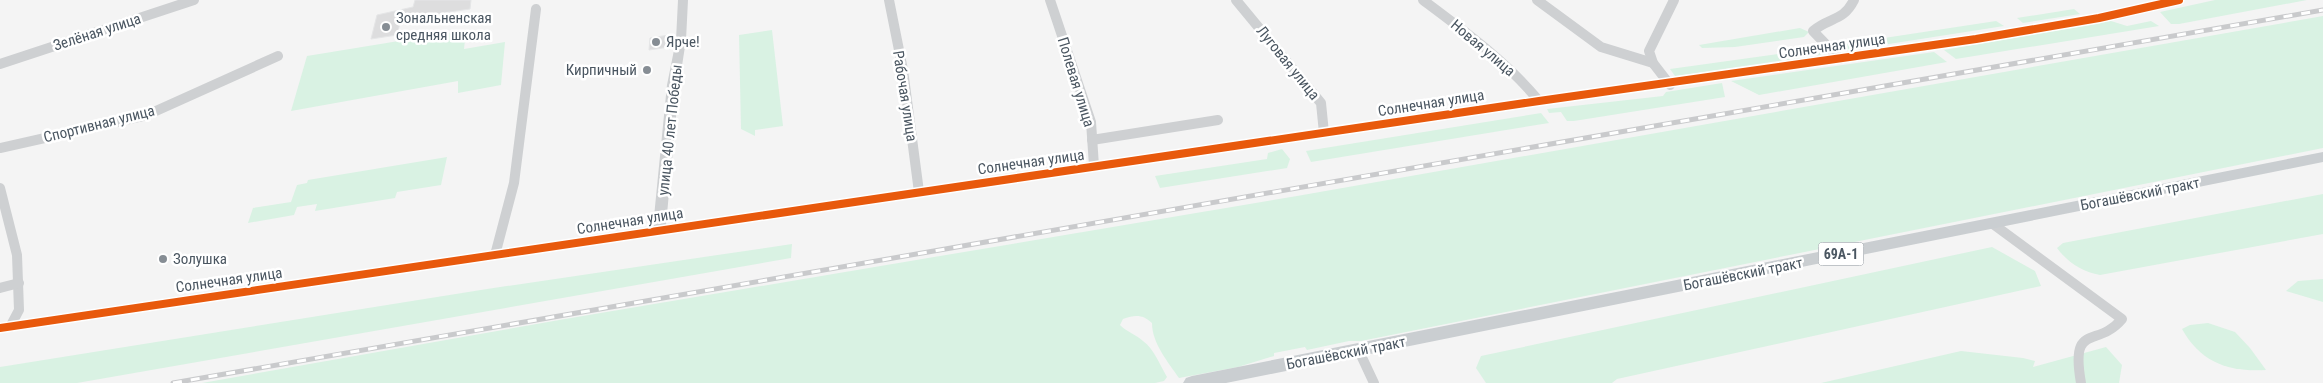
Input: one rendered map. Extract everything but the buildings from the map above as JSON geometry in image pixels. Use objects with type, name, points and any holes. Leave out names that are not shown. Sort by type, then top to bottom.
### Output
[{"type":"main road","name":"Богашёвский тракт","points":[[1192,383],[2323,157]]},
{"type":"street","name":"Зелёная улица","points":[[0,64],[194,0]]},
{"type":"street","name":"улица 40 лет Победы","points":[[659,230],[683,0]]},
{"type":"street","name":"Рабочая улица","points":[[889,0],[902,70],[919,192]]},
{"type":"street","name":"Полевая улица","points":[[1050,0],[1091,122],[1094,166]]},
{"type":"street","name":"Луговая улица","points":[[1236,0],[1321,103],[1324,133]]},
{"type":"street","name":"Новая улица","points":[[1423,0],[1479,42],[1526,84],[1539,101]]},
{"type":"street","points":[[1537,0],[1601,47],[1653,63]]},
{"type":"street","points":[[1670,84],[1653,63],[1649,51],[1674,0]]},
{"type":"street","points":[[1840,59],[1813,31],[1819,26],[1838,20],[1849,12],[1854,0]]},
{"type":"street","name":"Солнечная улица","points":[[5,327],[1539,101],[1840,59],[2065,24],[2175,0]]},
{"type":"street","points":[[495,255],[514,183],[522,136],[536,9]]},
{"type":"street","name":"Спортивная улица","points":[[0,148],[147,115],[278,56]]},
{"type":"street","points":[[1092,140],[1218,120]]},
{"type":"street","points":[[0,188],[17,255],[19,310],[5,327]]},
{"type":"street","points":[[1993,224],[2122,319],[2110,332],[2092,335],[2083,342],[2078,352],[2081,383]]},
{"type":"street","points":[[0,288],[18,283]]},
{"type":"street","points":[[1359,351],[1374,383]]},
{"type":"green space","points":[[2215,0],[2307,0],[2179,24],[2171,24],[2160,12]]},
{"type":"green space","points":[[2074,9],[2080,14],[2023,23],[2017,18]]},
{"type":"green space","points":[[2323,16],[2323,148],[1361,341],[1349,341],[1307,350],[1305,347],[1274,353],[1274,356],[1238,367],[1179,378],[1158,345],[1152,323],[1138,316],[1123,319],[1120,325],[1147,344],[1167,377],[1164,381],[1155,383],[202,383],[565,319],[1297,196]]},
{"type":"green space","points":[[1996,21],[2004,26],[1844,51],[1838,45]]},
{"type":"green space","points":[[2111,21],[2127,26],[2151,21],[2159,26],[1956,59],[1944,50]]},
{"type":"green space","points":[[1800,28],[1809,32],[1804,37],[1735,47],[1702,48],[1699,45]]},
{"type":"green space","points":[[466,30],[464,49],[505,42],[501,85],[458,93],[458,81],[291,111],[307,56]]},
{"type":"green space","points":[[772,30],[783,126],[755,130],[755,136],[741,129],[739,35]]},
{"type":"green space","points":[[1821,48],[1827,54],[1675,76],[1670,69]]},
{"type":"green space","points":[[1934,52],[1947,62],[1759,95],[1731,81]]},
{"type":"green space","points":[[1722,83],[1725,97],[1574,121],[1567,121],[1561,112],[1549,113],[1547,109],[1663,96],[1666,92]]},
{"type":"green space","points":[[1541,113],[1549,123],[1311,162],[1306,151]]},
{"type":"green space","points":[[1282,149],[1290,159],[1287,168],[1160,188],[1155,176],[1267,159],[1268,153]]},
{"type":"green space","points":[[447,157],[441,185],[397,192],[395,198],[315,211],[317,204],[297,207],[294,215],[248,223],[253,208],[291,202],[297,185],[307,183],[308,180]]},
{"type":"green space","points":[[2323,194],[2323,234],[2100,275],[2076,266],[2057,248],[2063,243]]},
{"type":"green space","points":[[792,244],[791,258],[77,383],[0,383],[0,367],[487,289]]},
{"type":"green space","points":[[1992,247],[2035,271],[2041,286],[1617,379],[1612,383],[1486,383],[1476,368],[1481,356]]},
{"type":"green space","points":[[2323,279],[2323,302],[2286,291],[2298,281]]},
{"type":"green space","points":[[2208,323],[2235,332],[2250,348],[2266,370],[2228,367],[2217,363],[2198,350],[2182,329],[2190,325]]},
{"type":"green space","points":[[2106,347],[2122,365],[2119,383],[1821,383],[1961,351],[2023,358],[2035,361],[2033,367]]},
{"type":"railway","points":[[173,383],[2323,10]]},
{"type":"cycle path","points":[[0,328],[1539,101],[1976,39],[2058,26],[2179,0]]},
{"type":"place","name":"Зональненская средняя школа","points":[[386,27]]},
{"type":"place","name":"Ярче!","points":[[656,42]]},
{"type":"place","name":"Кирпичный","points":[[647,70]]},
{"type":"place","name":"Золушка","points":[[163,259]]}]
